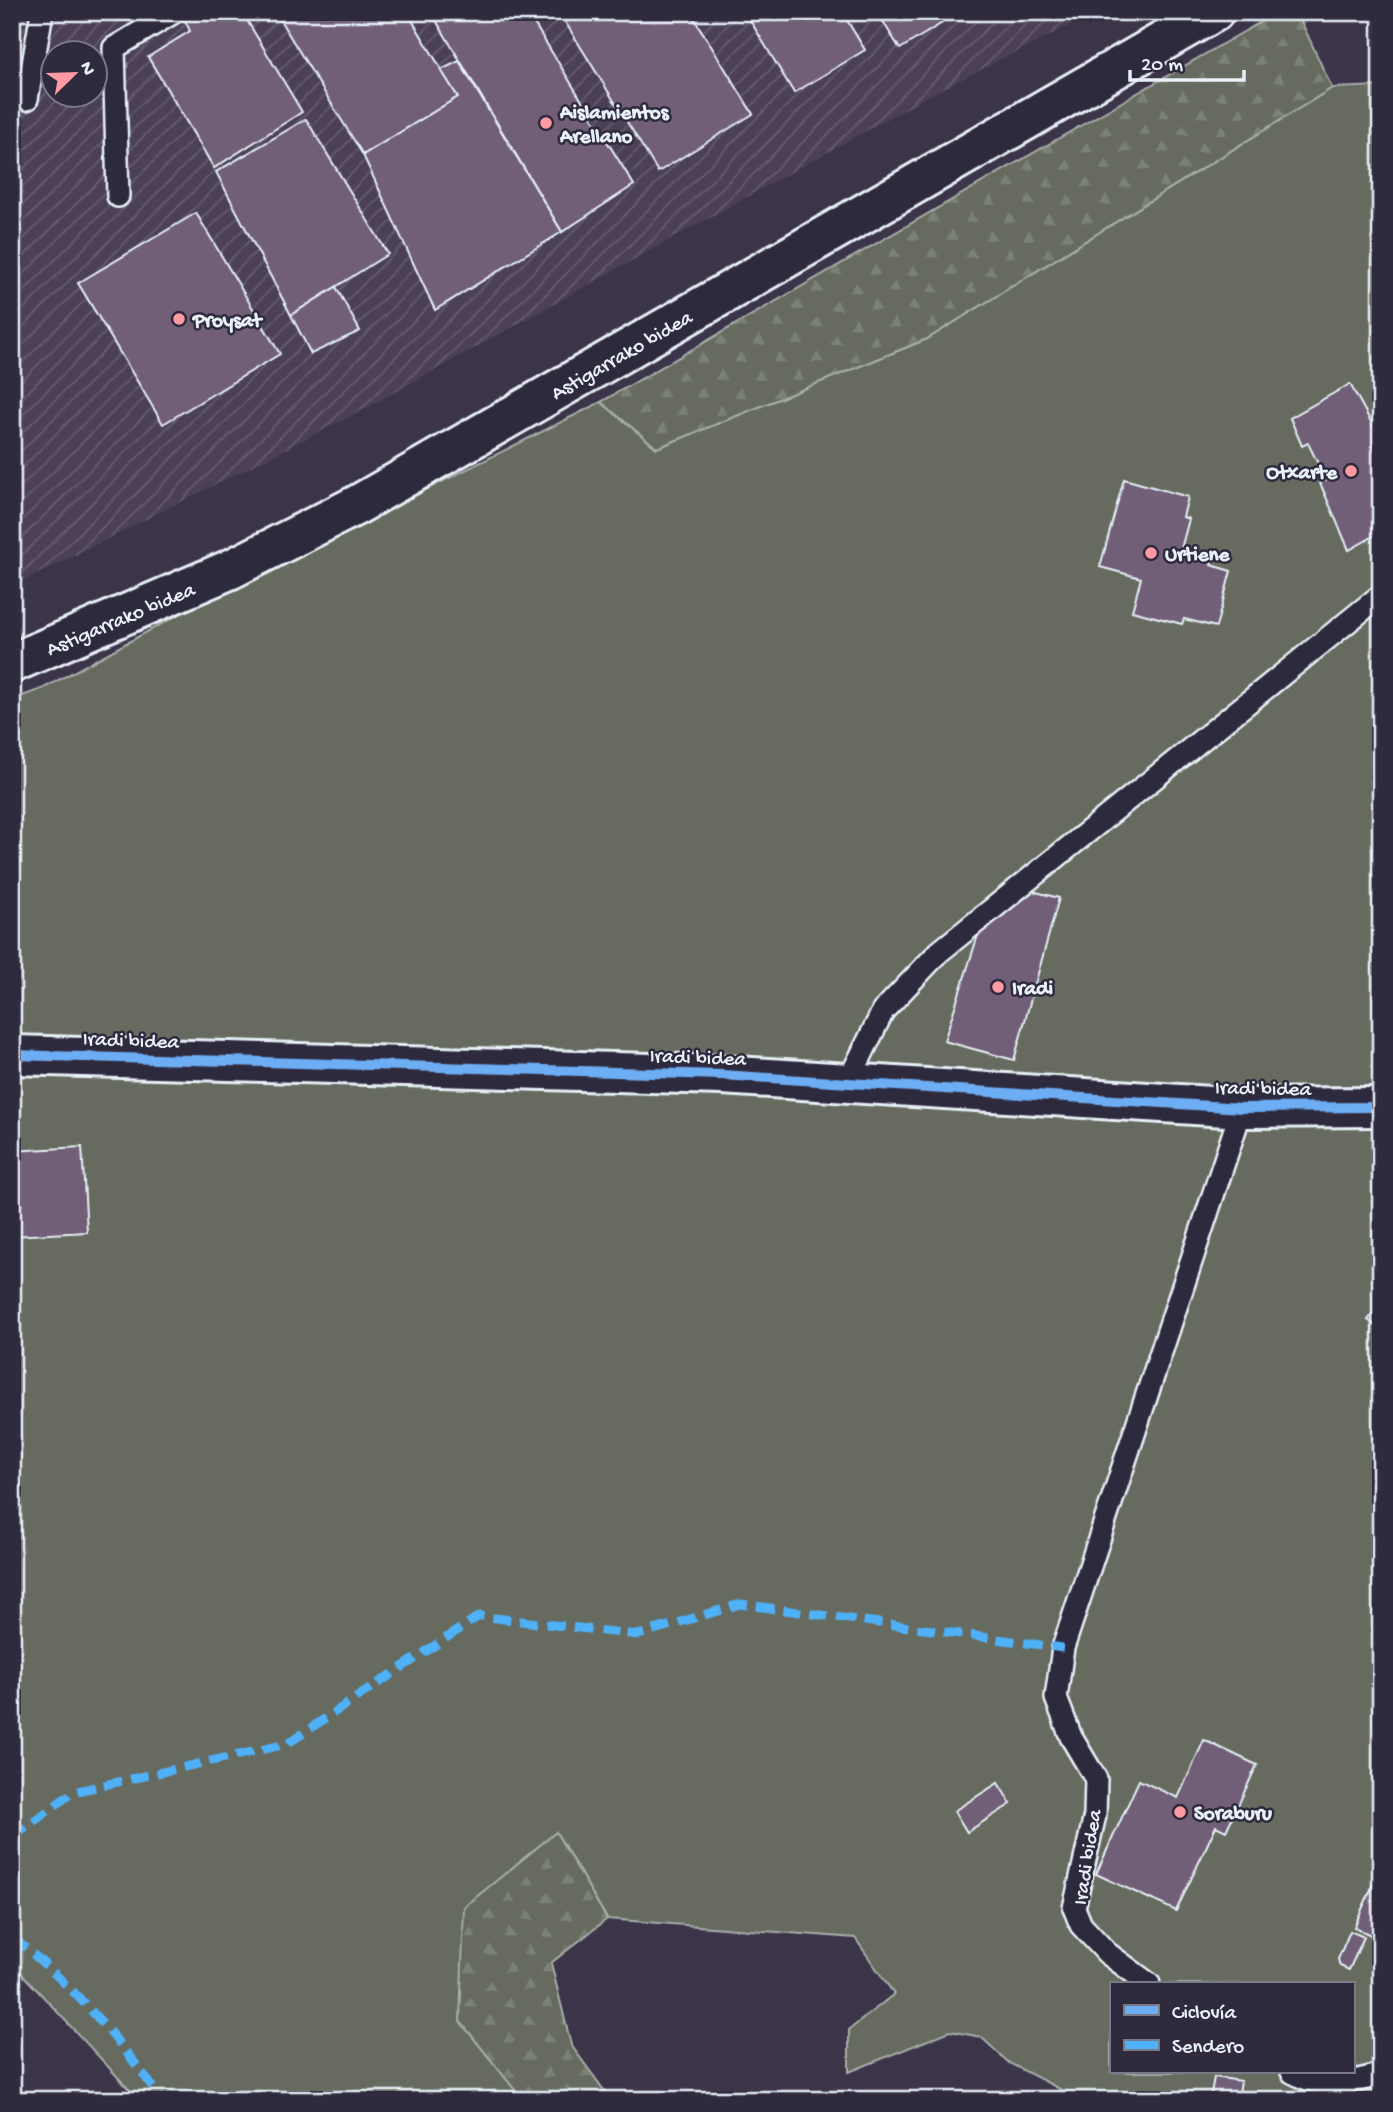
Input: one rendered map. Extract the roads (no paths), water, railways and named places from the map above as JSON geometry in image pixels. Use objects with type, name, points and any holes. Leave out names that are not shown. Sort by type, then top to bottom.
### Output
[{"type":"street","name":"Astigarrako bidea","points":[[12,663],[219,575],[357,505],[1214,12]]},
{"type":"street","name":"Iradi bidea","points":[[12,1055],[722,1075],[1242,1108],[1381,1107]]},
{"type":"lane","points":[[27,99],[42,12]]},
{"type":"lane","points":[[118,196],[114,48],[174,12]]},
{"type":"lane","points":[[848,1082],[883,1011],[939,952],[1381,595]]},
{"type":"lane","name":"Iradi bidea","points":[[1146,1982],[1107,1953],[1081,1925],[1074,1908],[1095,1815],[1096,1779],[1071,1738],[1056,1698],[1063,1648],[1242,1108]]},
{"type":"lane","points":[[1296,2074],[1311,2082],[1350,2084],[1381,2074]]},
{"type":"place","name":"Aislamientos Arellano","points":[[546,123]]},
{"type":"place","name":"Proysat","points":[[179,319]]},
{"type":"place","name":"Otxarte","points":[[1351,471]]},
{"type":"place","name":"Urtiene","points":[[1151,553]]},
{"type":"place","name":"Iradi","points":[[998,987]]},
{"type":"place","name":"Soraburu","points":[[1180,1812]]}]
